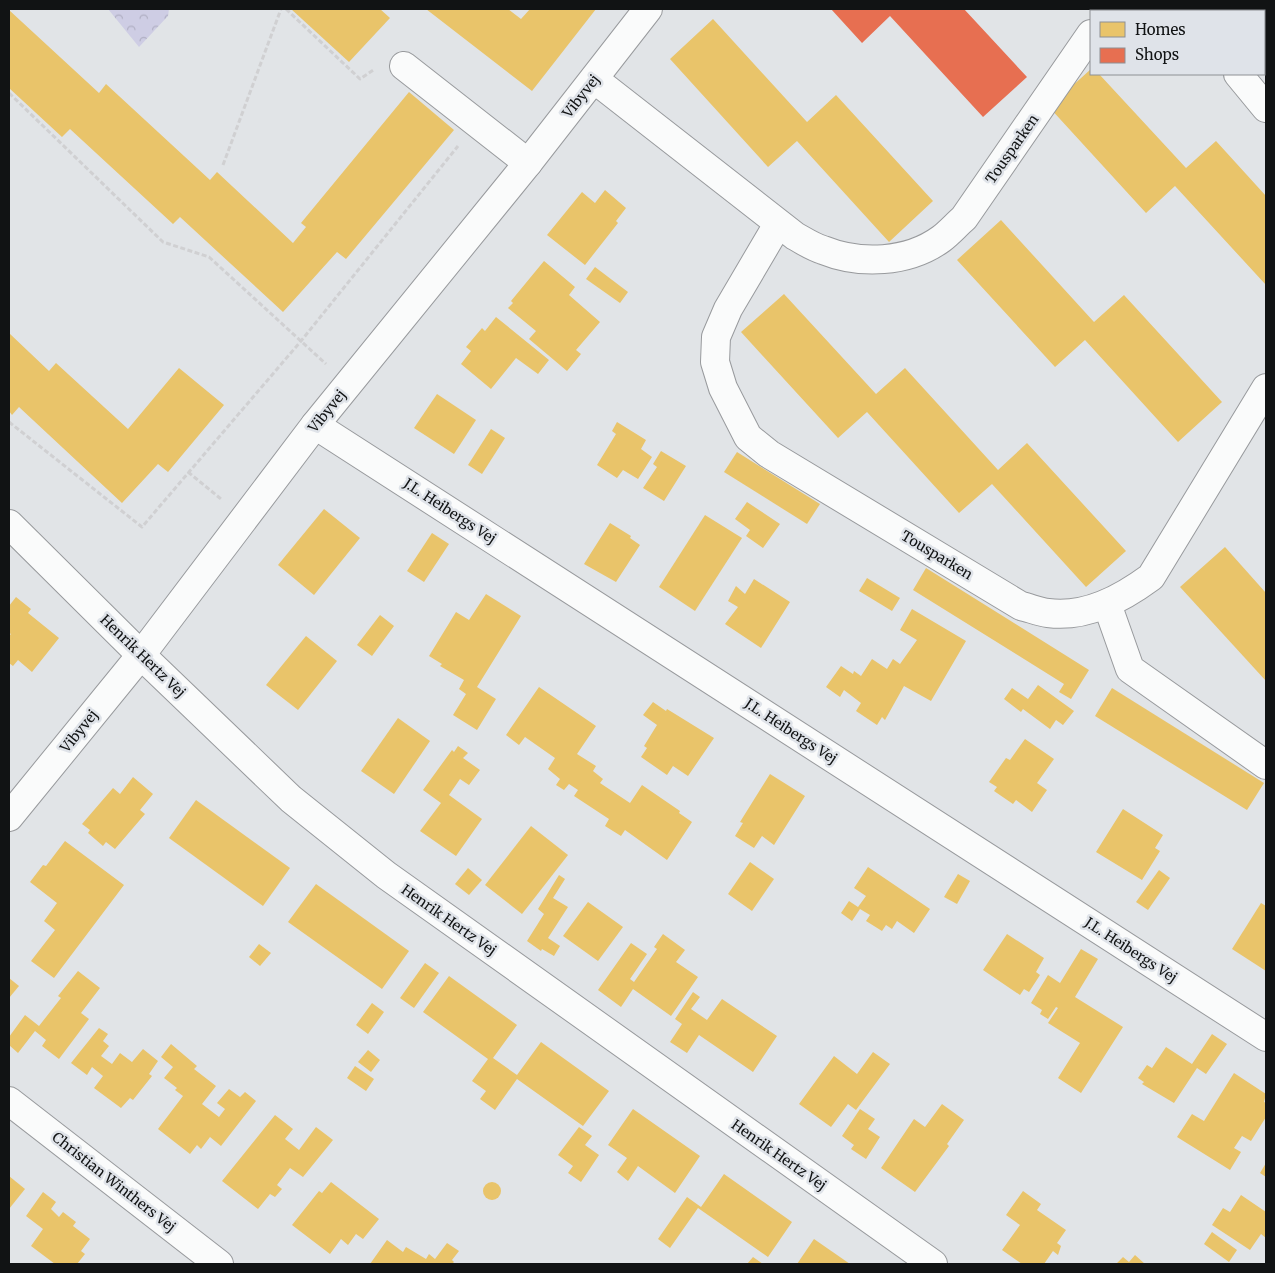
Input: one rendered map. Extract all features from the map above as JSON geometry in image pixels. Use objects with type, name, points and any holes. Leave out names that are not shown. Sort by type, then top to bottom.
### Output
[{"type":"street","name":"Vibyvej","points":[[9,817],[141,655],[315,425],[528,163],[648,9]]},
{"type":"street","name":"Tousparken","points":[[594,79],[795,236],[822,250],[849,258],[886,260],[916,252],[940,240],[964,218],[1090,35]]},
{"type":"street","points":[[404,66],[528,163]]},
{"type":"street","points":[[1239,75],[1266,108]]},
{"type":"street","name":"Tousparken","points":[[778,224],[728,309],[716,336],[715,362],[723,388],[734,413],[748,437],[769,454],[1021,606],[1048,613],[1080,612],[1107,604],[1131,592],[1151,577],[1266,388]]},
{"type":"street","name":"J.L. Heibergs Vej","points":[[315,425],[1266,1037]]},
{"type":"street","name":"Henrik Hertz Vej","points":[[9,524],[141,655],[291,799],[386,875],[933,1264]]},
{"type":"street","points":[[1107,604],[1130,669],[1266,764]]},
{"type":"street","name":"Christian Winthers Vej","points":[[9,1101],[219,1264]]},
{"type":"path","points":[[223,165],[281,9]]},
{"type":"path","points":[[286,9],[360,79],[382,65],[404,66]]},
{"type":"path","points":[[9,93],[163,242],[210,257],[348,385]]},
{"type":"path","points":[[9,422],[142,527],[301,341],[477,123]]},
{"type":"path","points":[[188,472],[244,519]]},
{"type":"green space","points":[[108,9],[169,9],[168,16],[139,47]]},
{"type":"building: Homes","points":[[291,9],[380,9],[390,18],[349,62]]},
{"type":"building: Homes","points":[[426,9],[508,9],[521,19],[530,9],[596,9],[532,91]]},
{"type":"building: Homes","points":[[1266,9],[1266,45],[1265,10],[1235,10]]},
{"type":"building: Homes","points":[[9,10],[99,93],[106,84],[210,180],[217,172],[293,243],[306,227],[301,223],[409,92],[454,130],[346,259],[337,252],[283,312],[180,217],[173,224],[70,129],[62,137],[9,88]]},
{"type":"building: Homes","points":[[713,19],[807,122],[836,95],[933,201],[889,242],[797,141],[768,167],[670,59]]},
{"type":"building: Homes","points":[[1090,70],[1090,75],[1100,75],[1186,168],[1216,141],[1266,196],[1266,285],[1175,186],[1146,213],[1049,107]]},
{"type":"building: Homes","points":[[605,190],[626,208],[616,221],[618,223],[585,265],[547,235],[582,192],[595,203]]},
{"type":"building: Homes","points":[[1001,220],[1094,322],[1124,295],[1222,402],[1178,442],[1085,340],[1055,367],[957,260]]},
{"type":"building: Homes","points":[[544,261],[575,287],[569,295],[600,322],[576,350],[581,354],[567,371],[529,339],[536,331],[508,308],[513,303],[511,301]]},
{"type":"building: Homes","points":[[595,267],[628,292],[620,303],[586,279]]},
{"type":"building: Homes","points":[[784,294],[876,394],[905,368],[998,470],[1027,443],[1126,551],[1086,587],[992,484],[959,513],[867,412],[838,438],[741,332]]},
{"type":"building: Homes","points":[[496,317],[549,360],[538,374],[516,358],[491,389],[461,364],[471,351],[466,347],[482,328],[485,331]]},
{"type":"building: Homes","points":[[9,333],[49,371],[56,363],[128,429],[179,368],[224,405],[168,472],[158,464],[122,503],[19,407],[12,415],[9,411]]},
{"type":"building: Homes","points":[[437,394],[476,420],[454,454],[414,428]]},
{"type":"building: Homes","points":[[617,422],[646,440],[641,449],[652,457],[638,479],[623,470],[617,478],[597,465],[616,434],[612,431]]},
{"type":"building: Homes","points":[[491,429],[505,438],[482,474],[468,465]]},
{"type":"building: Homes","points":[[661,451],[686,466],[664,501],[643,488],[657,467],[653,464]]},
{"type":"building: Homes","points":[[737,452],[820,504],[807,524],[724,472]]},
{"type":"building: Homes","points":[[747,502],[780,524],[763,548],[746,536],[750,530],[735,519]]},
{"type":"building: Homes","points":[[324,509],[360,538],[314,595],[278,565]]},
{"type":"building: Homes","points":[[705,515],[742,538],[695,611],[659,587]]},
{"type":"building: Homes","points":[[610,523],[631,536],[630,538],[640,545],[616,582],[584,564]]},
{"type":"building: Homes","points":[[432,533],[449,544],[424,582],[407,571]]},
{"type":"building: Homes","points":[[1225,547],[1266,593],[1266,681],[1180,587]]},
{"type":"building: Homes","points":[[926,568],[1089,670],[1071,699],[1059,692],[1064,684],[913,590]]},
{"type":"building: Homes","points":[[867,578],[900,598],[892,611],[859,591]]},
{"type":"building: Homes","points":[[754,579],[790,602],[761,648],[725,624],[738,607],[728,601],[736,586],[745,594]]},
{"type":"building: Homes","points":[[486,594],[521,616],[477,687],[496,699],[477,730],[453,715],[466,694],[459,689],[464,680],[440,666],[442,664],[429,656],[456,612],[469,620]]},
{"type":"building: Homes","points":[[16,597],[31,609],[28,613],[59,638],[32,672],[18,660],[13,666],[9,663],[9,636],[11,634],[9,633],[9,606]]},
{"type":"building: Homes","points":[[912,609],[966,641],[931,701],[904,686],[885,720],[882,717],[877,725],[856,711],[861,703],[844,690],[840,697],[826,687],[841,666],[853,674],[854,671],[861,676],[872,659],[887,669],[893,659],[900,664],[917,640],[900,630]]},
{"type":"building: Homes","points":[[380,615],[394,626],[372,656],[357,645]]},
{"type":"building: Homes","points":[[306,636],[337,661],[298,710],[266,685]]},
{"type":"building: Homes","points":[[1038,685],[1074,711],[1063,725],[1056,720],[1050,729],[1023,709],[1021,712],[1004,699],[1012,688],[1028,699]]},
{"type":"building: Homes","points":[[539,687],[596,726],[577,754],[596,766],[593,771],[603,779],[600,783],[630,803],[642,785],[680,811],[679,813],[692,822],[667,860],[625,830],[621,836],[605,826],[609,819],[574,796],[578,790],[569,784],[564,790],[556,785],[560,779],[548,769],[555,758],[525,737],[519,745],[506,735]]},
{"type":"building: Homes","points":[[1112,688],[1264,783],[1247,810],[1095,716]]},
{"type":"building: Homes","points":[[653,702],[714,738],[688,776],[673,766],[667,775],[641,757],[647,748],[644,746],[657,725],[643,715]]},
{"type":"building: Homes","points":[[398,718],[430,741],[394,794],[361,771]]},
{"type":"building: Homes","points":[[1025,739],[1054,759],[1037,783],[1047,790],[1032,812],[1016,800],[1013,804],[994,791],[997,787],[989,782],[1006,758],[1010,760]]},
{"type":"building: Homes","points":[[458,746],[468,753],[463,758],[480,770],[469,785],[460,779],[449,795],[482,819],[456,856],[420,831],[441,803],[423,790],[452,750],[454,752]]},
{"type":"building: Homes","points":[[770,774],[805,796],[774,845],[762,836],[754,848],[735,836],[743,823],[740,822]]},
{"type":"building: Homes","points":[[133,777],[153,794],[140,810],[145,814],[115,849],[106,842],[103,846],[88,833],[90,830],[82,824],[113,788],[120,794]]},
{"type":"building: Homes","points":[[196,800],[290,868],[263,906],[169,838]]},
{"type":"building: Homes","points":[[1123,809],[1163,835],[1155,848],[1160,851],[1142,880],[1096,852]]},
{"type":"building: Homes","points":[[531,826],[568,855],[522,914],[485,885]]},
{"type":"building: Homes","points":[[65,841],[124,885],[54,978],[31,961],[55,930],[44,921],[57,903],[30,882],[43,865],[46,866]]},
{"type":"building: Homes","points":[[750,862],[774,879],[752,911],[728,894]]},
{"type":"building: Homes","points":[[868,867],[930,909],[914,933],[897,921],[892,929],[886,925],[882,931],[866,921],[870,915],[860,909],[852,921],[841,913],[849,901],[858,907],[866,896],[854,888]]},
{"type":"building: Homes","points":[[468,868],[482,880],[469,895],[455,884]]},
{"type":"building: Homes","points":[[1159,870],[1170,878],[1148,910],[1136,902]]},
{"type":"building: Homes","points":[[958,874],[970,881],[957,904],[944,897]]},
{"type":"building: Homes","points":[[559,875],[565,879],[553,898],[568,907],[548,938],[560,946],[554,956],[542,949],[541,951],[527,941],[544,914],[538,909]]},
{"type":"building: Homes","points":[[316,884],[409,951],[382,989],[288,922]]},
{"type":"building: Homes","points":[[588,902],[623,927],[598,961],[563,936]]},
{"type":"building: Homes","points":[[1261,903],[1266,906],[1266,971],[1232,949]]},
{"type":"building: Homes","points":[[663,934],[685,950],[676,962],[698,977],[671,1016],[633,989],[621,1007],[598,990],[631,943],[647,954],[630,979],[634,982],[657,949],[654,947]]},
{"type":"building: Homes","points":[[1007,934],[1044,958],[1036,972],[1040,975],[1029,992],[1024,989],[1020,995],[983,970]]},
{"type":"building: Homes","points":[[259,944],[271,953],[260,966],[249,957]]},
{"type":"building: Homes","points":[[1081,949],[1098,959],[1075,997],[1123,1027],[1081,1093],[1058,1078],[1080,1043],[1048,1023],[1058,1008],[1056,1007],[1048,1019],[1040,1014],[1042,1010],[1031,1003],[1048,975],[1060,983]]},
{"type":"building: Homes","points":[[425,963],[439,973],[414,1008],[400,998]]},
{"type":"building: Homes","points":[[78,971],[100,988],[81,1013],[89,1019],[59,1059],[42,1046],[46,1040],[35,1031],[18,1053],[9,1045],[9,1037],[25,1015],[39,1026],[61,998],[58,996]]},
{"type":"building: Homes","points":[[449,976],[517,1025],[493,1058],[517,1075],[541,1042],[609,1091],[583,1126],[517,1079],[495,1110],[480,1099],[486,1091],[472,1081],[488,1059],[423,1012]]},
{"type":"building: Homes","points":[[9,978],[19,986],[9,998]]},
{"type":"building: Homes","points":[[693,992],[700,997],[691,1009],[707,1020],[722,999],[777,1036],[753,1072],[699,1035],[687,1053],[670,1042],[682,1024],[675,1019]]},
{"type":"building: Homes","points":[[372,1003],[384,1012],[368,1034],[356,1025]]},
{"type":"building: Homes","points":[[99,1028],[108,1034],[103,1041],[109,1046],[101,1056],[112,1064],[120,1053],[132,1062],[143,1049],[158,1061],[149,1074],[152,1076],[133,1100],[130,1098],[121,1108],[94,1088],[103,1076],[92,1067],[87,1075],[71,1063]]},
{"type":"building: Homes","points":[[1212,1034],[1227,1044],[1206,1074],[1197,1068],[1174,1103],[1142,1084],[1144,1082],[1138,1078],[1147,1065],[1152,1068],[1166,1047],[1192,1064]]},
{"type":"building: Homes","points":[[171,1044],[197,1066],[194,1069],[216,1086],[202,1104],[219,1117],[225,1109],[217,1103],[229,1089],[240,1097],[245,1092],[256,1101],[221,1146],[210,1137],[201,1149],[197,1145],[190,1154],[158,1129],[183,1096],[175,1090],[177,1088],[164,1078],[173,1067],[161,1057]]},
{"type":"building: Homes","points":[[368,1050],[380,1060],[371,1072],[358,1062]]},
{"type":"building: Homes","points":[[873,1052],[890,1064],[856,1110],[848,1104],[831,1127],[799,1104],[834,1056],[857,1074]]},
{"type":"building: Homes","points":[[355,1066],[374,1079],[366,1091],[347,1078]]},
{"type":"building: Homes","points":[[1234,1073],[1266,1094],[1264,1102],[1266,1103],[1266,1117],[1251,1141],[1242,1136],[1234,1148],[1241,1152],[1230,1170],[1177,1137],[1192,1114],[1204,1121]]},
{"type":"building: Homes","points":[[942,1104],[964,1120],[947,1144],[949,1146],[915,1192],[881,1168],[914,1119],[925,1127]]},
{"type":"building: Homes","points":[[633,1109],[700,1156],[675,1193],[638,1166],[628,1181],[617,1172],[627,1158],[608,1145]]},
{"type":"building: Homes","points":[[860,1109],[875,1119],[868,1129],[880,1137],[866,1159],[851,1149],[854,1145],[842,1136]]},
{"type":"building: Homes","points":[[275,1115],[293,1129],[285,1139],[299,1150],[316,1127],[333,1140],[303,1177],[290,1168],[277,1185],[282,1189],[275,1197],[270,1194],[258,1209],[222,1181]]},
{"type":"building: Homes","points":[[579,1127],[592,1136],[585,1145],[599,1155],[581,1182],[568,1173],[573,1166],[558,1155]]},
{"type":"building: Homes","points":[[1266,1163],[1266,1177],[1260,1173]]},
{"type":"building: Homes","points":[[724,1174],[792,1222],[768,1257],[698,1208],[670,1248],[658,1239],[687,1197],[701,1207]]},
{"type":"building: Homes","points":[[9,1176],[25,1189],[9,1209]]},
{"type":"building: Homes","points":[[331,1182],[379,1219],[363,1239],[356,1234],[348,1245],[341,1239],[330,1254],[292,1225],[319,1191],[322,1193]]},
{"type":"building: Homes","points":[[492,1182],[498,1185],[501,1191],[498,1197],[492,1200],[486,1197],[483,1191],[486,1185]]},
{"type":"building: Homes","points":[[1023,1191],[1041,1204],[1037,1210],[1066,1230],[1057,1243],[1061,1246],[1058,1255],[1053,1251],[1044,1264],[1022,1264],[1002,1250],[1020,1225],[1006,1215]]},
{"type":"building: Homes","points":[[43,1192],[56,1202],[51,1209],[59,1217],[63,1212],[76,1222],[73,1226],[90,1239],[81,1251],[85,1254],[77,1264],[55,1264],[31,1246],[43,1229],[26,1216]]},
{"type":"building: Homes","points":[[1241,1195],[1266,1212],[1266,1238],[1261,1234],[1250,1250],[1212,1225],[1223,1208],[1230,1212]]},
{"type":"building: Homes","points":[[1212,1232],[1237,1250],[1229,1262],[1204,1244]]},
{"type":"building: Homes","points":[[814,1239],[850,1264],[797,1264]]},
{"type":"building: Homes","points":[[387,1240],[403,1252],[406,1247],[426,1259],[429,1254],[435,1259],[447,1243],[459,1251],[452,1260],[454,1262],[452,1264],[370,1264]]},
{"type":"building: Homes","points":[[1135,1255],[1145,1264],[1116,1264],[1123,1257],[1129,1262]]},
{"type":"building: Homes","points":[[753,1257],[763,1264],[747,1264]]},
{"type":"building: Shops","points":[[831,9],[964,9],[1027,77],[983,117],[890,16],[862,43]]}]
